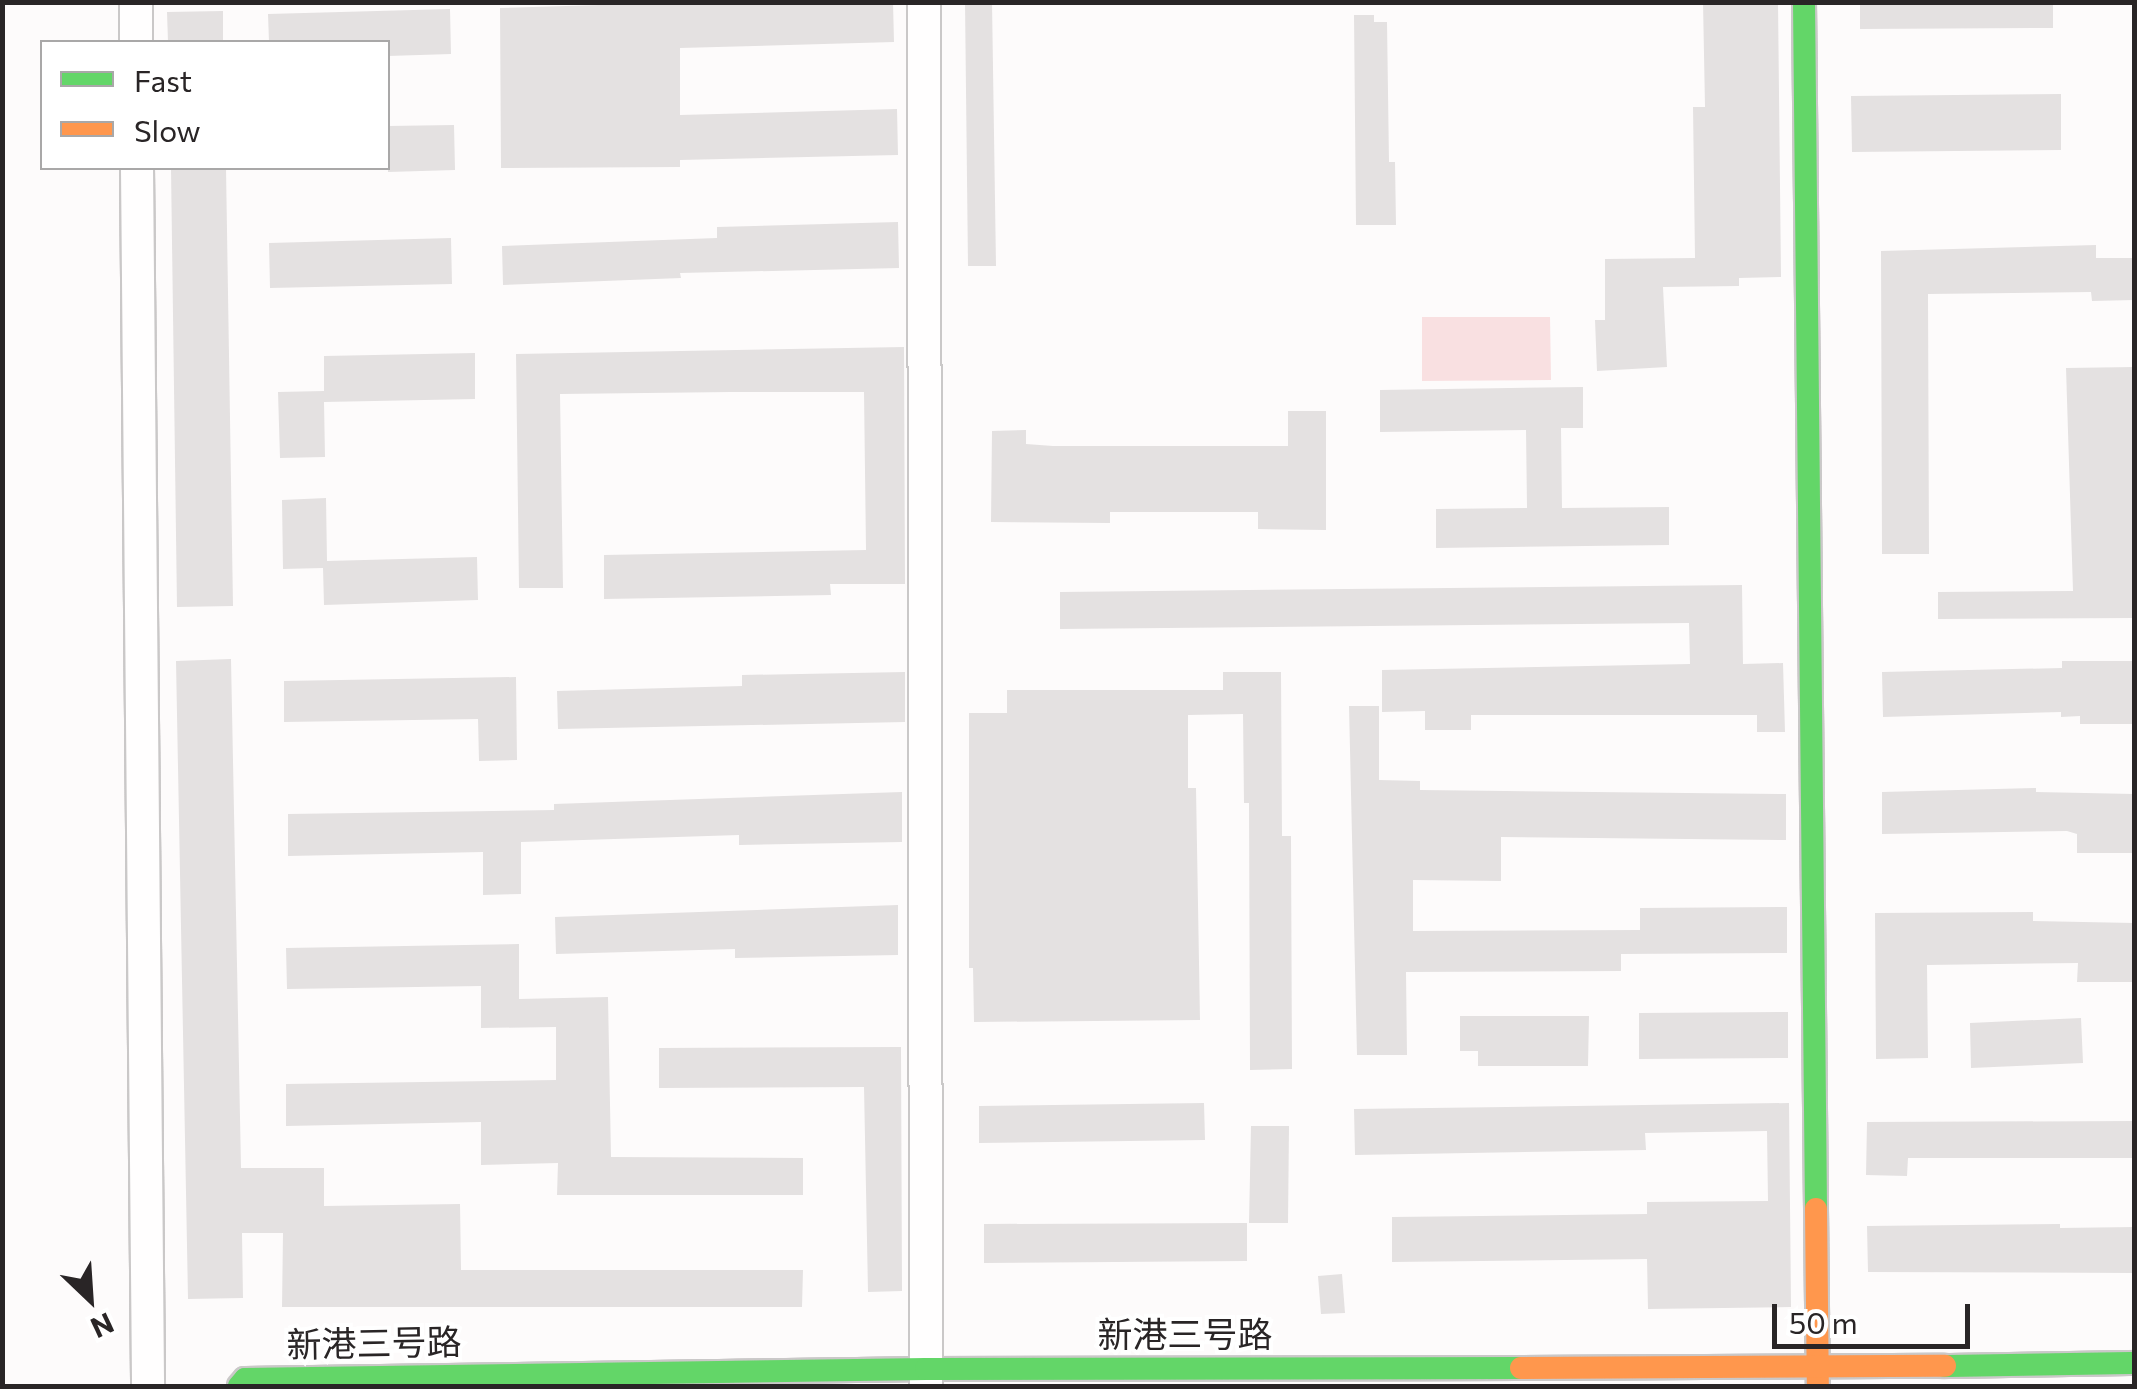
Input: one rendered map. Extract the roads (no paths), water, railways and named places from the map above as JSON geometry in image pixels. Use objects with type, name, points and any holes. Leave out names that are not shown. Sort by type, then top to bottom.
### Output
[{"type":"street","points":[[136,2],[136,40]]},
{"type":"street","points":[[924,2],[926,1377]]},
{"type":"street","points":[[1804,2],[1817,1377]]},
{"type":"street","points":[[137,170],[148,1386]]},
{"type":"street","name":"新港三号路","points":[[239,1386],[246,1379],[1817,1377],[2134,1362]]},
{"type":"street","name":"新港三号路","points":[[810,1386],[926,1377],[1488,1386]]},
{"type":"street","points":[[1899,1386],[2134,1384]]}]
